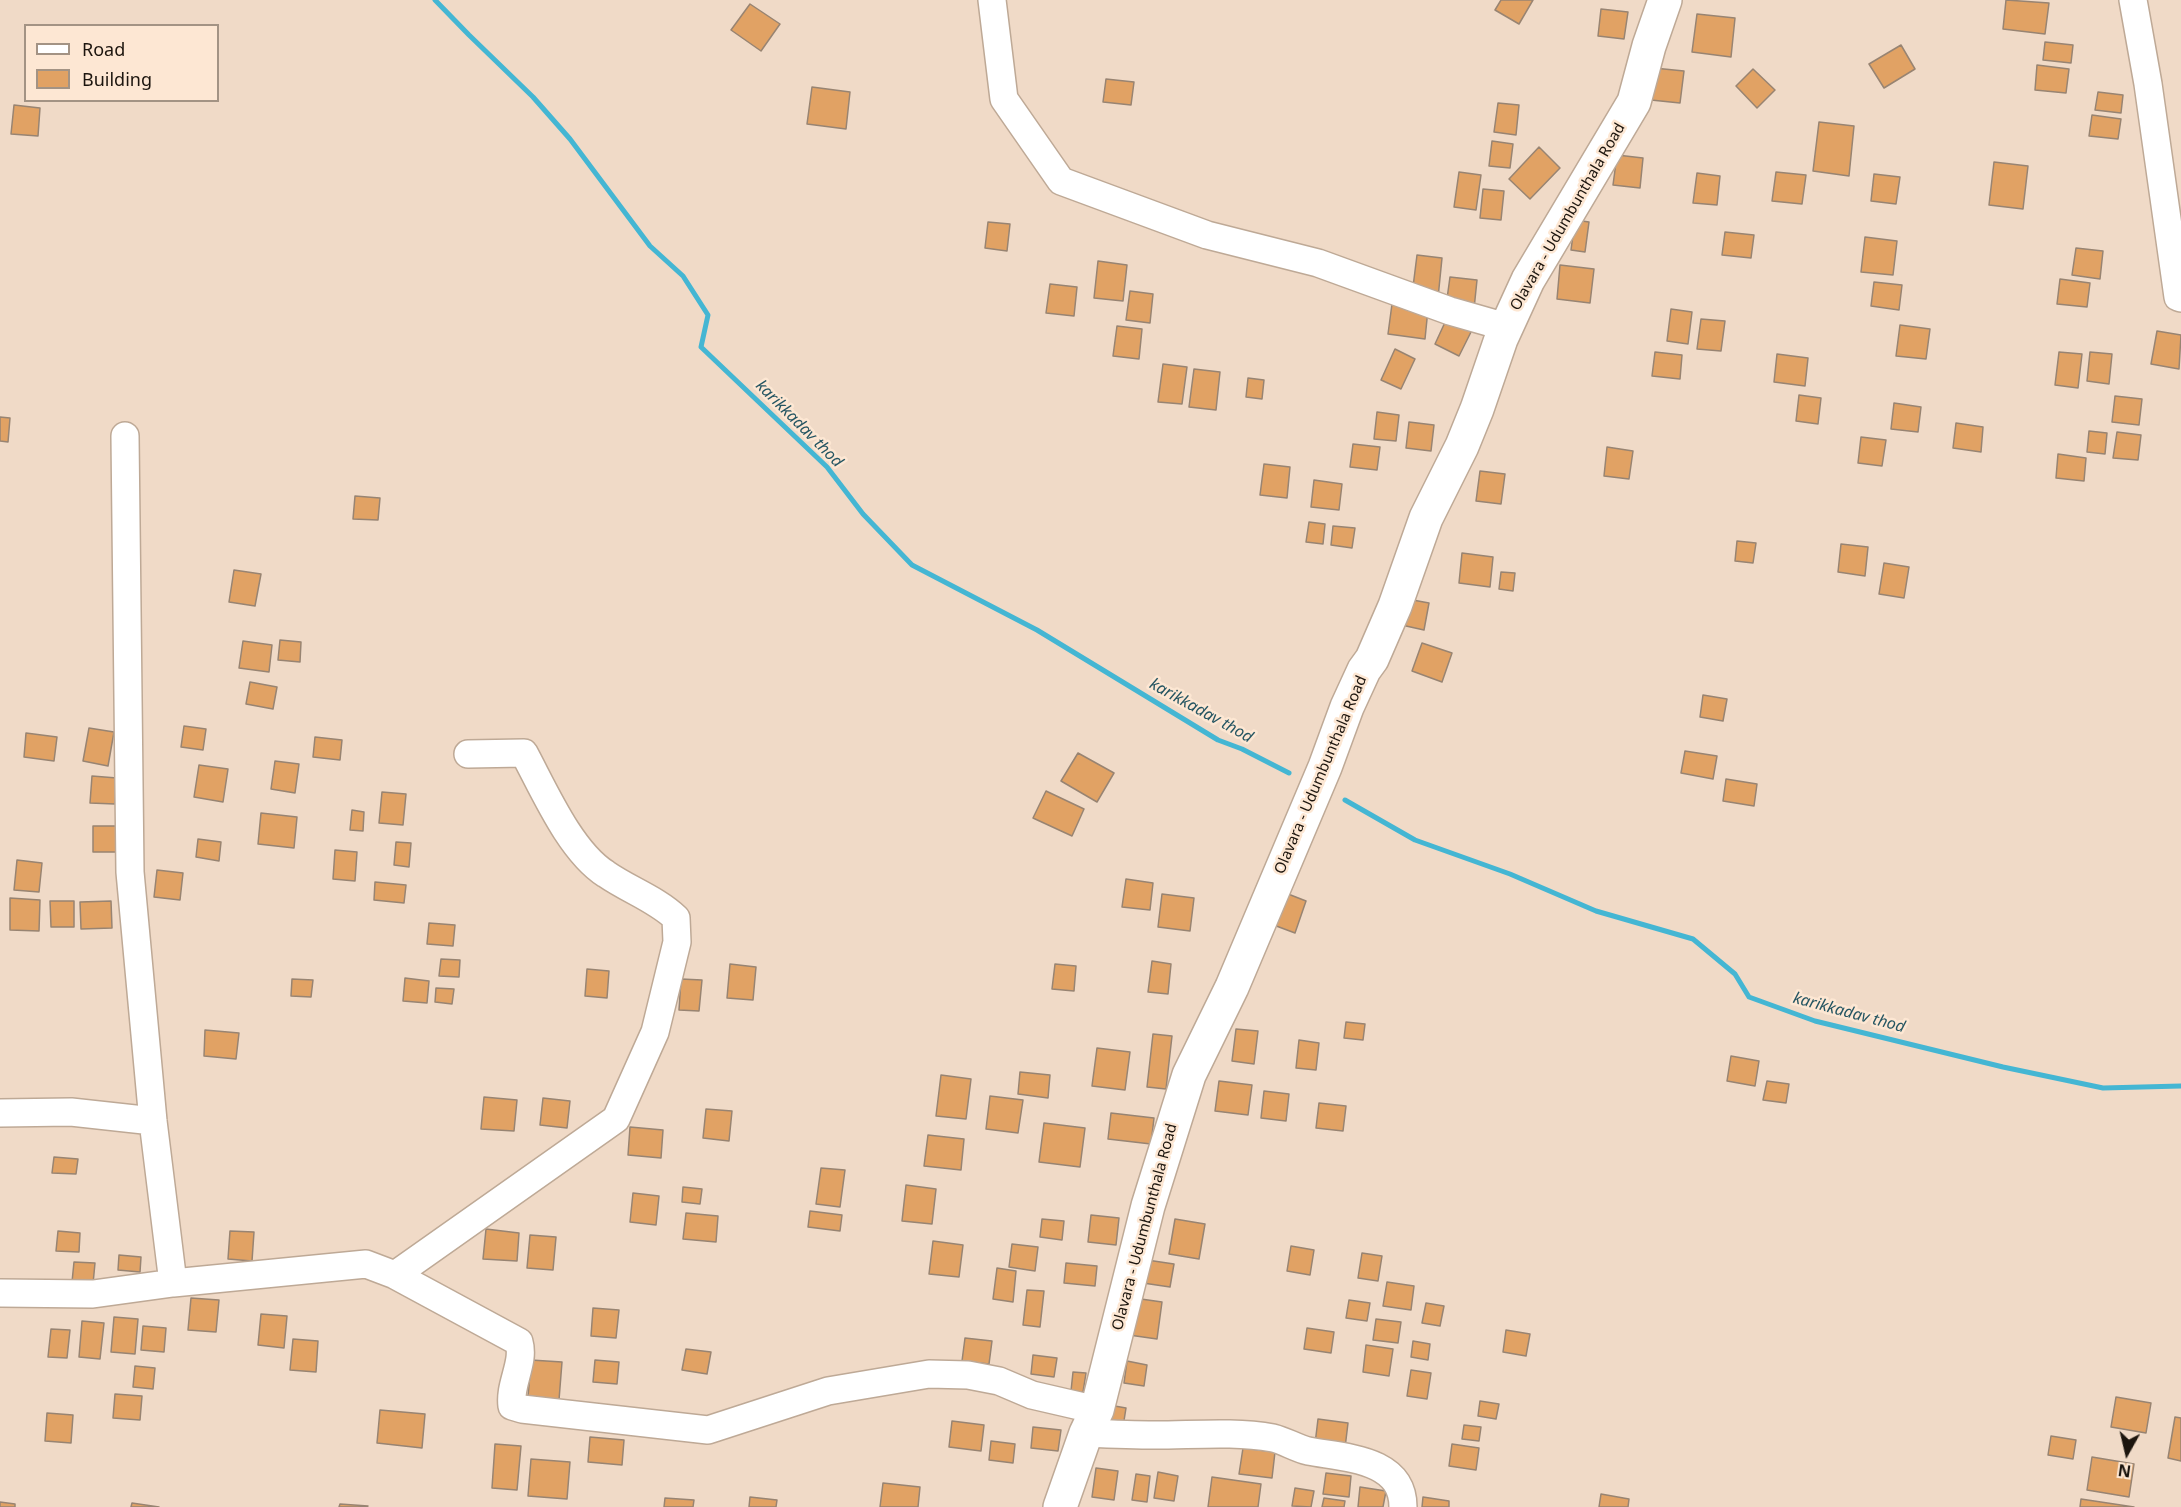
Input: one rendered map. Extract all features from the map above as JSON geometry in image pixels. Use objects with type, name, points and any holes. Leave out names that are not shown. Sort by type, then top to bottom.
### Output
[{"type":"main road","name":"Olavara - Udumbunthala Road","points":[[1060,1507],[1092,1422],[1148,1206],[1189,1075],[1232,987],[1325,767],[1347,707],[1364,670],[1372,660],[1395,606],[1426,518],[1474,418],[1506,327],[1528,280],[1634,102],[1649,46],[1665,0]]},
{"type":"street","points":[[992,0],[1004,99],[1061,182],[1207,235],[1318,263],[1450,310],[1506,327]]},
{"type":"street","points":[[2133,0],[2148,84],[2178,297],[2181,298]]},
{"type":"street","points":[[125,436],[130,872],[153,1121],[173,1283]]},
{"type":"street","points":[[395,1275],[616,1119],[655,1032],[677,942],[676,918],[664,907],[604,873],[576,846],[524,753],[468,754]]},
{"type":"street","points":[[0,1113],[71,1112],[153,1121]]},
{"type":"street","points":[[0,1293],[93,1294],[173,1283],[366,1264],[395,1275],[519,1342],[522,1352],[511,1394],[512,1406],[522,1409],[708,1430],[828,1391],[929,1374],[968,1375],[999,1381],[1092,1422],[1155,1435],[1234,1433],[1276,1438],[1304,1450],[1367,1462],[1392,1475],[1403,1494],[1403,1507]]},
{"type":"building","points":[[1501,0],[1533,0],[1519,24],[1495,10]]},
{"type":"building","points":[[2006,0],[2049,3],[2045,34],[2003,29]]},
{"type":"building","points":[[750,4],[780,24],[761,51],[731,30]]},
{"type":"building","points":[[1601,9],[1628,12],[1624,39],[1598,36]]},
{"type":"building","points":[[1697,14],[1735,18],[1731,57],[1692,52]]},
{"type":"building","points":[[2045,42],[2073,45],[2071,63],[2043,60]]},
{"type":"building","points":[[1901,45],[1915,69],[1884,88],[1869,64]]},
{"type":"building","points":[[2037,65],[2069,69],[2066,93],[2035,90]]},
{"type":"building","points":[[1654,68],[1684,71],[1680,103],[1651,100]]},
{"type":"building","points":[[1753,69],[1775,90],[1757,108],[1736,86]]},
{"type":"building","points":[[1106,79],[1134,82],[1131,105],[1103,102]]},
{"type":"building","points":[[812,87],[850,92],[846,129],[807,124]]},
{"type":"building","points":[[2098,92],[2123,95],[2121,113],[2095,110]]},
{"type":"building","points":[[1498,103],[1519,105],[1516,135],[1494,132]]},
{"type":"building","points":[[14,105],[40,108],[38,136],[11,134]]},
{"type":"building","points":[[2092,115],[2121,119],[2118,139],[2089,136]]},
{"type":"building","points":[[1819,122],[1854,126],[1849,176],[1813,171]]},
{"type":"building","points":[[1492,141],[1513,144],[1510,168],[1489,166]]},
{"type":"building","points":[[1539,147],[1560,168],[1530,199],[1509,179]]},
{"type":"building","points":[[1617,155],[1643,158],[1640,188],[1613,185]]},
{"type":"building","points":[[1994,162],[2028,166],[2023,209],[1989,205]]},
{"type":"building","points":[[1459,172],[1481,175],[1476,210],[1454,207]]},
{"type":"building","points":[[1776,172],[1806,175],[1802,204],[1772,201]]},
{"type":"building","points":[[1697,173],[1720,176],[1717,205],[1693,203]]},
{"type":"building","points":[[1874,174],[1900,177],[1896,204],[1871,201]]},
{"type":"building","points":[[1483,189],[1504,191],[1501,220],[1480,218]]},
{"type":"building","points":[[1575,220],[1589,222],[1585,252],[1571,250]]},
{"type":"building","points":[[988,222],[1010,224],[1007,251],[985,248]]},
{"type":"building","points":[[1725,232],[1754,235],[1751,258],[1722,255]]},
{"type":"building","points":[[1865,237],[1897,241],[1893,275],[1861,272]]},
{"type":"building","points":[[2076,248],[2103,251],[2100,279],[2072,275]]},
{"type":"building","points":[[1417,255],[1442,258],[1438,298],[1412,295]]},
{"type":"building","points":[[1098,261],[1127,265],[1123,301],[1094,298]]},
{"type":"building","points":[[1560,265],[1594,269],[1590,303],[1557,299]]},
{"type":"building","points":[[1450,277],[1477,280],[1474,309],[1446,306]]},
{"type":"building","points":[[2060,279],[2090,283],[2087,307],[2057,304]]},
{"type":"building","points":[[1874,282],[1902,285],[1899,310],[1871,306]]},
{"type":"building","points":[[1050,284],[1077,287],[1074,316],[1046,313]]},
{"type":"building","points":[[1130,291],[1153,294],[1150,323],[1126,320]]},
{"type":"building","points":[[1392,304],[1428,309],[1425,339],[1388,334]]},
{"type":"building","points":[[1671,309],[1692,312],[1688,344],[1667,341]]},
{"type":"building","points":[[1447,318],[1472,330],[1459,356],[1435,344]]},
{"type":"building","points":[[1701,319],[1725,321],[1721,351],[1697,349]]},
{"type":"building","points":[[1900,325],[1930,329],[1926,359],[1896,356]]},
{"type":"building","points":[[1117,326],[1142,329],[1139,359],[1113,356]]},
{"type":"building","points":[[2157,331],[2181,335],[2179,369],[2151,364]]},
{"type":"building","points":[[1395,349],[1415,359],[1401,389],[1381,380]]},
{"type":"building","points":[[1655,352],[1682,355],[1680,379],[1652,376]]},
{"type":"building","points":[[2059,352],[2082,354],[2078,388],[2055,385]]},
{"type":"building","points":[[2090,352],[2112,354],[2109,384],[2087,381]]},
{"type":"building","points":[[1777,354],[1808,358],[1805,386],[1774,382]]},
{"type":"building","points":[[1163,364],[1187,367],[1182,404],[1158,402]]},
{"type":"building","points":[[1194,369],[1220,372],[1216,410],[1189,407]]},
{"type":"building","points":[[1248,378],[1264,380],[1262,399],[1246,397]]},
{"type":"building","points":[[1799,395],[1821,398],[1818,424],[1796,421]]},
{"type":"building","points":[[2115,396],[2142,399],[2139,425],[2112,422]]},
{"type":"building","points":[[1894,403],[1921,407],[1918,432],[1891,429]]},
{"type":"building","points":[[1377,412],[1399,415],[1396,441],[1374,439]]},
{"type":"building","points":[[0,417],[10,418],[8,442],[0,441]]},
{"type":"building","points":[[1409,422],[1434,425],[1431,451],[1406,448]]},
{"type":"building","points":[[1956,423],[1983,427],[1981,452],[1953,448]]},
{"type":"building","points":[[2089,431],[2107,433],[2105,454],[2087,452]]},
{"type":"building","points":[[2117,432],[2141,435],[2138,460],[2113,458]]},
{"type":"building","points":[[1861,437],[1886,440],[1882,466],[1858,463]]},
{"type":"building","points":[[1353,444],[1380,447],[1377,470],[1350,467]]},
{"type":"building","points":[[1607,447],[1633,451],[1629,479],[1604,476]]},
{"type":"building","points":[[2058,454],[2086,458],[2084,481],[2056,478]]},
{"type":"building","points":[[1264,464],[1290,467],[1287,498],[1260,495]]},
{"type":"building","points":[[1480,471],[1505,474],[1501,504],[1476,501]]},
{"type":"building","points":[[1314,480],[1342,484],[1339,510],[1311,507]]},
{"type":"building","points":[[355,496],[380,498],[378,520],[353,519]]},
{"type":"building","points":[[1309,522],[1325,524],[1323,544],[1306,542]]},
{"type":"building","points":[[1333,526],[1355,528],[1352,548],[1331,545]]},
{"type":"building","points":[[1737,541],[1756,543],[1753,563],[1735,561]]},
{"type":"building","points":[[1841,544],[1868,547],[1865,576],[1838,572]]},
{"type":"building","points":[[1462,553],[1493,557],[1490,587],[1459,583]]},
{"type":"building","points":[[1884,563],[1909,567],[1904,598],[1879,594]]},
{"type":"building","points":[[234,570],[261,574],[255,606],[229,602]]},
{"type":"building","points":[[1501,572],[1515,573],[1513,591],[1499,589]]},
{"type":"building","points":[[1402,598],[1429,603],[1424,630],[1397,624]]},
{"type":"building","points":[[280,640],[301,642],[300,662],[278,660]]},
{"type":"building","points":[[243,641],[272,645],[269,672],[239,668]]},
{"type":"building","points":[[1422,643],[1452,653],[1442,682],[1412,671]]},
{"type":"building","points":[[250,682],[277,687],[273,709],[246,704]]},
{"type":"building","points":[[1703,695],[1727,699],[1723,721],[1700,717]]},
{"type":"building","points":[[184,726],[206,729],[203,750],[181,747]]},
{"type":"building","points":[[89,728],[114,732],[108,766],[83,761]]},
{"type":"building","points":[[26,733],[57,737],[54,761],[24,757]]},
{"type":"building","points":[[315,737],[342,740],[340,760],[313,757]]},
{"type":"building","points":[[1685,751],[1717,756],[1713,779],[1681,773]]},
{"type":"building","points":[[1078,753],[1114,773],[1097,802],[1061,781]]},
{"type":"building","points":[[275,761],[299,764],[295,793],[271,789]]},
{"type":"building","points":[[199,765],[228,769],[223,802],[194,797]]},
{"type":"building","points":[[92,776],[117,778],[115,804],[90,803]]},
{"type":"building","points":[[1726,779],[1757,784],[1754,806],[1723,801]]},
{"type":"building","points":[[1046,791],[1084,809],[1072,836],[1033,818]]},
{"type":"building","points":[[382,792],[406,794],[403,825],[379,823]]},
{"type":"building","points":[[352,810],[364,812],[363,831],[350,830]]},
{"type":"building","points":[[261,813],[297,817],[294,848],[258,844]]},
{"type":"building","points":[[93,826],[117,826],[117,852],[93,852]]},
{"type":"building","points":[[198,839],[221,842],[219,861],[196,857]]},
{"type":"building","points":[[396,842],[411,843],[409,867],[394,865]]},
{"type":"building","points":[[335,850],[357,852],[355,881],[333,879]]},
{"type":"building","points":[[17,860],[42,863],[39,892],[14,890]]},
{"type":"building","points":[[157,870],[183,873],[180,900],[154,897]]},
{"type":"building","points":[[1126,879],[1153,883],[1150,910],[1122,907]]},
{"type":"building","points":[[375,882],[406,885],[404,903],[374,900]]},
{"type":"building","points":[[1283,892],[1306,901],[1295,933],[1271,924]]},
{"type":"building","points":[[1162,894],[1194,898],[1190,931],[1158,927]]},
{"type":"building","points":[[10,898],[40,900],[39,931],[10,930]]},
{"type":"building","points":[[50,901],[74,901],[74,927],[51,927]]},
{"type":"building","points":[[111,901],[112,928],[81,929],[80,902]]},
{"type":"building","points":[[429,923],[455,925],[453,946],[427,944]]},
{"type":"building","points":[[441,959],[460,960],[459,977],[439,976]]},
{"type":"building","points":[[1152,961],[1171,964],[1168,994],[1148,992]]},
{"type":"building","points":[[730,964],[756,967],[753,1000],[727,998]]},
{"type":"building","points":[[1055,964],[1076,966],[1074,991],[1052,989]]},
{"type":"building","points":[[587,969],[609,971],[607,998],[585,996]]},
{"type":"building","points":[[405,978],[429,981],[427,1003],[403,1001]]},
{"type":"building","points":[[292,979],[313,980],[311,997],[291,996]]},
{"type":"building","points":[[681,979],[702,980],[699,1011],[679,1010]]},
{"type":"building","points":[[436,988],[454,989],[452,1004],[435,1002]]},
{"type":"building","points":[[1346,1022],[1365,1024],[1363,1040],[1344,1038]]},
{"type":"building","points":[[1236,1029],[1258,1031],[1254,1064],[1232,1061]]},
{"type":"building","points":[[205,1030],[239,1033],[236,1059],[204,1056]]},
{"type":"building","points":[[1153,1034],[1172,1036],[1166,1089],[1147,1087]]},
{"type":"building","points":[[1299,1040],[1319,1043],[1316,1070],[1296,1068]]},
{"type":"building","points":[[1097,1048],[1130,1052],[1125,1090],[1092,1086]]},
{"type":"building","points":[[1731,1056],[1759,1061],[1755,1086],[1727,1081]]},
{"type":"building","points":[[1020,1072],[1050,1075],[1048,1098],[1018,1094]]},
{"type":"building","points":[[941,1075],[971,1079],[966,1119],[936,1116]]},
{"type":"building","points":[[1219,1081],[1252,1085],[1248,1115],[1215,1111]]},
{"type":"building","points":[[1767,1081],[1789,1084],[1786,1103],[1763,1100]]},
{"type":"building","points":[[1264,1091],[1289,1094],[1286,1121],[1261,1118]]},
{"type":"building","points":[[990,1096],[1023,1100],[1018,1133],[986,1129]]},
{"type":"building","points":[[484,1097],[517,1100],[514,1131],[481,1129]]},
{"type":"building","points":[[543,1098],[570,1101],[567,1128],[540,1125]]},
{"type":"building","points":[[1319,1103],[1346,1106],[1343,1131],[1316,1128]]},
{"type":"building","points":[[706,1109],[732,1111],[729,1141],[703,1138]]},
{"type":"building","points":[[1111,1113],[1154,1118],[1151,1144],[1108,1139]]},
{"type":"building","points":[[1044,1123],[1085,1128],[1080,1167],[1039,1162]]},
{"type":"building","points":[[630,1127],[663,1130],[661,1158],[628,1155]]},
{"type":"building","points":[[928,1135],[964,1139],[961,1170],[924,1166]]},
{"type":"building","points":[[54,1157],[78,1159],[76,1174],[52,1173]]},
{"type":"building","points":[[821,1168],[845,1170],[840,1207],[816,1204]]},
{"type":"building","points":[[906,1185],[936,1189],[932,1224],[902,1221]]},
{"type":"building","points":[[683,1187],[702,1189],[700,1204],[682,1202]]},
{"type":"building","points":[[633,1193],[659,1196],[656,1225],[630,1222]]},
{"type":"building","points":[[810,1211],[842,1215],[840,1231],[808,1227]]},
{"type":"building","points":[[686,1213],[718,1216],[716,1242],[683,1239]]},
{"type":"building","points":[[1091,1215],[1119,1218],[1116,1245],[1088,1242]]},
{"type":"building","points":[[1042,1219],[1064,1221],[1062,1240],[1040,1237]]},
{"type":"building","points":[[1175,1219],[1205,1224],[1199,1259],[1169,1254]]},
{"type":"building","points":[[486,1229],[519,1233],[517,1261],[483,1259]]},
{"type":"building","points":[[58,1231],[80,1233],[79,1252],[56,1251]]},
{"type":"building","points":[[230,1231],[254,1232],[252,1261],[228,1259]]},
{"type":"building","points":[[530,1235],[556,1237],[553,1270],[527,1268]]},
{"type":"building","points":[[933,1241],[963,1245],[959,1277],[929,1274]]},
{"type":"building","points":[[1012,1244],[1038,1247],[1035,1271],[1009,1267]]},
{"type":"building","points":[[1291,1246],[1314,1250],[1310,1275],[1287,1271]]},
{"type":"building","points":[[1362,1253],[1382,1256],[1378,1281],[1358,1278]]},
{"type":"building","points":[[119,1255],[141,1257],[140,1272],[118,1270]]},
{"type":"building","points":[[1147,1260],[1174,1264],[1170,1287],[1143,1283]]},
{"type":"building","points":[[74,1262],[95,1263],[93,1284],[72,1282]]},
{"type":"building","points":[[1066,1263],[1097,1266],[1095,1286],[1064,1283]]},
{"type":"building","points":[[997,1268],[1016,1271],[1013,1302],[993,1299]]},
{"type":"building","points":[[1387,1282],[1414,1286],[1411,1310],[1383,1306]]},
{"type":"building","points":[[1027,1290],[1044,1291],[1040,1327],[1023,1325]]},
{"type":"building","points":[[191,1298],[219,1300],[216,1332],[188,1330]]},
{"type":"building","points":[[1134,1298],[1162,1302],[1157,1339],[1129,1335]]},
{"type":"building","points":[[1349,1300],[1370,1303],[1367,1321],[1346,1318]]},
{"type":"building","points":[[1426,1303],[1444,1306],[1440,1326],[1422,1323]]},
{"type":"building","points":[[593,1308],[619,1310],[616,1338],[591,1336]]},
{"type":"building","points":[[261,1314],[287,1316],[284,1348],[258,1345]]},
{"type":"building","points":[[114,1317],[138,1319],[135,1354],[111,1352]]},
{"type":"building","points":[[1376,1319],[1401,1322],[1398,1343],[1373,1340]]},
{"type":"building","points":[[82,1321],[104,1323],[100,1359],[79,1357]]},
{"type":"building","points":[[143,1326],[166,1328],[164,1352],[141,1350]]},
{"type":"building","points":[[1307,1328],[1334,1332],[1331,1353],[1304,1349]]},
{"type":"building","points":[[51,1329],[70,1330],[67,1358],[48,1357]]},
{"type":"building","points":[[1506,1330],[1530,1334],[1526,1356],[1503,1352]]},
{"type":"building","points":[[965,1338],[992,1341],[989,1364],[962,1361]]},
{"type":"building","points":[[293,1339],[318,1341],[316,1372],[290,1370]]},
{"type":"building","points":[[1413,1341],[1430,1344],[1428,1360],[1411,1357]]},
{"type":"building","points":[[1366,1345],[1393,1349],[1389,1376],[1363,1372]]},
{"type":"building","points":[[686,1349],[711,1352],[707,1374],[682,1370]]},
{"type":"building","points":[[1033,1355],[1057,1358],[1054,1377],[1031,1374]]},
{"type":"building","points":[[531,1360],[562,1362],[559,1400],[528,1397]]},
{"type":"building","points":[[595,1360],[619,1362],[617,1384],[593,1382]]},
{"type":"building","points":[[1127,1361],[1147,1365],[1144,1386],[1124,1383]]},
{"type":"building","points":[[135,1366],[155,1368],[153,1389],[133,1387]]},
{"type":"building","points":[[1411,1370],[1431,1373],[1427,1399],[1407,1396]]},
{"type":"building","points":[[1073,1372],[1086,1373],[1083,1392],[1071,1391]]},
{"type":"building","points":[[115,1394],[142,1396],[140,1420],[113,1418]]},
{"type":"building","points":[[2116,1397],[2151,1403],[2146,1433],[2111,1427]]},
{"type":"building","points":[[1480,1401],[1499,1404],[1496,1419],[1478,1416]]},
{"type":"building","points":[[1109,1405],[1126,1408],[1123,1427],[1106,1424]]},
{"type":"building","points":[[380,1410],[425,1414],[422,1448],[377,1443]]},
{"type":"building","points":[[47,1413],[73,1415],[71,1443],[45,1441]]},
{"type":"building","points":[[2175,1417],[2181,1418],[2181,1461],[2168,1458]]},
{"type":"building","points":[[1318,1419],[1348,1423],[1345,1448],[1315,1444]]},
{"type":"building","points":[[952,1421],[984,1425],[981,1451],[949,1447]]},
{"type":"building","points":[[1464,1425],[1481,1427],[1479,1441],[1462,1439]]},
{"type":"building","points":[[1033,1427],[1061,1430],[1058,1451],[1031,1448]]},
{"type":"building","points":[[2051,1436],[2076,1440],[2073,1459],[2048,1455]]},
{"type":"building","points":[[590,1437],[624,1440],[622,1465],[588,1462]]},
{"type":"building","points":[[991,1441],[1015,1444],[1013,1463],[989,1460]]},
{"type":"building","points":[[495,1444],[521,1446],[517,1490],[492,1488]]},
{"type":"building","points":[[1452,1444],[1479,1448],[1476,1470],[1449,1466]]},
{"type":"building","points":[[1243,1448],[1275,1452],[1272,1478],[1239,1474]]},
{"type":"building","points":[[2092,1457],[2134,1464],[2129,1497],[2087,1490]]},
{"type":"building","points":[[531,1459],[570,1462],[567,1499],[528,1496]]},
{"type":"building","points":[[1096,1468],[1118,1471],[1114,1500],[1092,1497]]},
{"type":"building","points":[[1158,1472],[1178,1476],[1174,1501],[1154,1498]]},
{"type":"building","points":[[1326,1473],[1351,1476],[1349,1497],[1323,1494]]},
{"type":"building","points":[[1136,1474],[1150,1476],[1147,1502],[1132,1500]]},
{"type":"building","points":[[1212,1477],[1261,1484],[1258,1507],[1208,1507]]},
{"type":"building","points":[[883,1483],[920,1487],[918,1507],[880,1507]]},
{"type":"building","points":[[1360,1487],[1386,1491],[1383,1507],[1358,1507]]},
{"type":"building","points":[[1295,1488],[1314,1491],[1311,1507],[1292,1506]]},
{"type":"building","points":[[1601,1494],[1629,1499],[1628,1507],[1599,1507]]},
{"type":"building","points":[[750,1497],[777,1500],[776,1507],[749,1507]]},
{"type":"building","points":[[1423,1497],[1449,1501],[1449,1507],[1422,1507]]},
{"type":"building","points":[[665,1498],[694,1500],[693,1507],[664,1507]]},
{"type":"building","points":[[1324,1498],[1345,1501],[1344,1507],[1322,1507]]},
{"type":"building","points":[[2081,1499],[2134,1507],[2080,1507]]},
{"type":"building","points":[[0,1502],[15,1504],[15,1507],[0,1507]]},
{"type":"building","points":[[132,1503],[159,1507],[131,1507]]},
{"type":"building","points":[[340,1504],[368,1506],[339,1507]]},
{"type":"waterway","name":"karikkadav thod","points":[[435,0],[533,97],[570,139],[650,246],[683,276],[708,315],[701,347],[827,467],[863,514],[912,565],[1037,630],[1218,740],[1242,749],[1289,773]]},
{"type":"waterway","name":"karikkadav thod","points":[[1345,800],[1415,840],[1510,874],[1596,911],[1693,939],[1735,974],[1749,997],[1815,1021],[2003,1067],[2103,1088],[2181,1086]]}]
